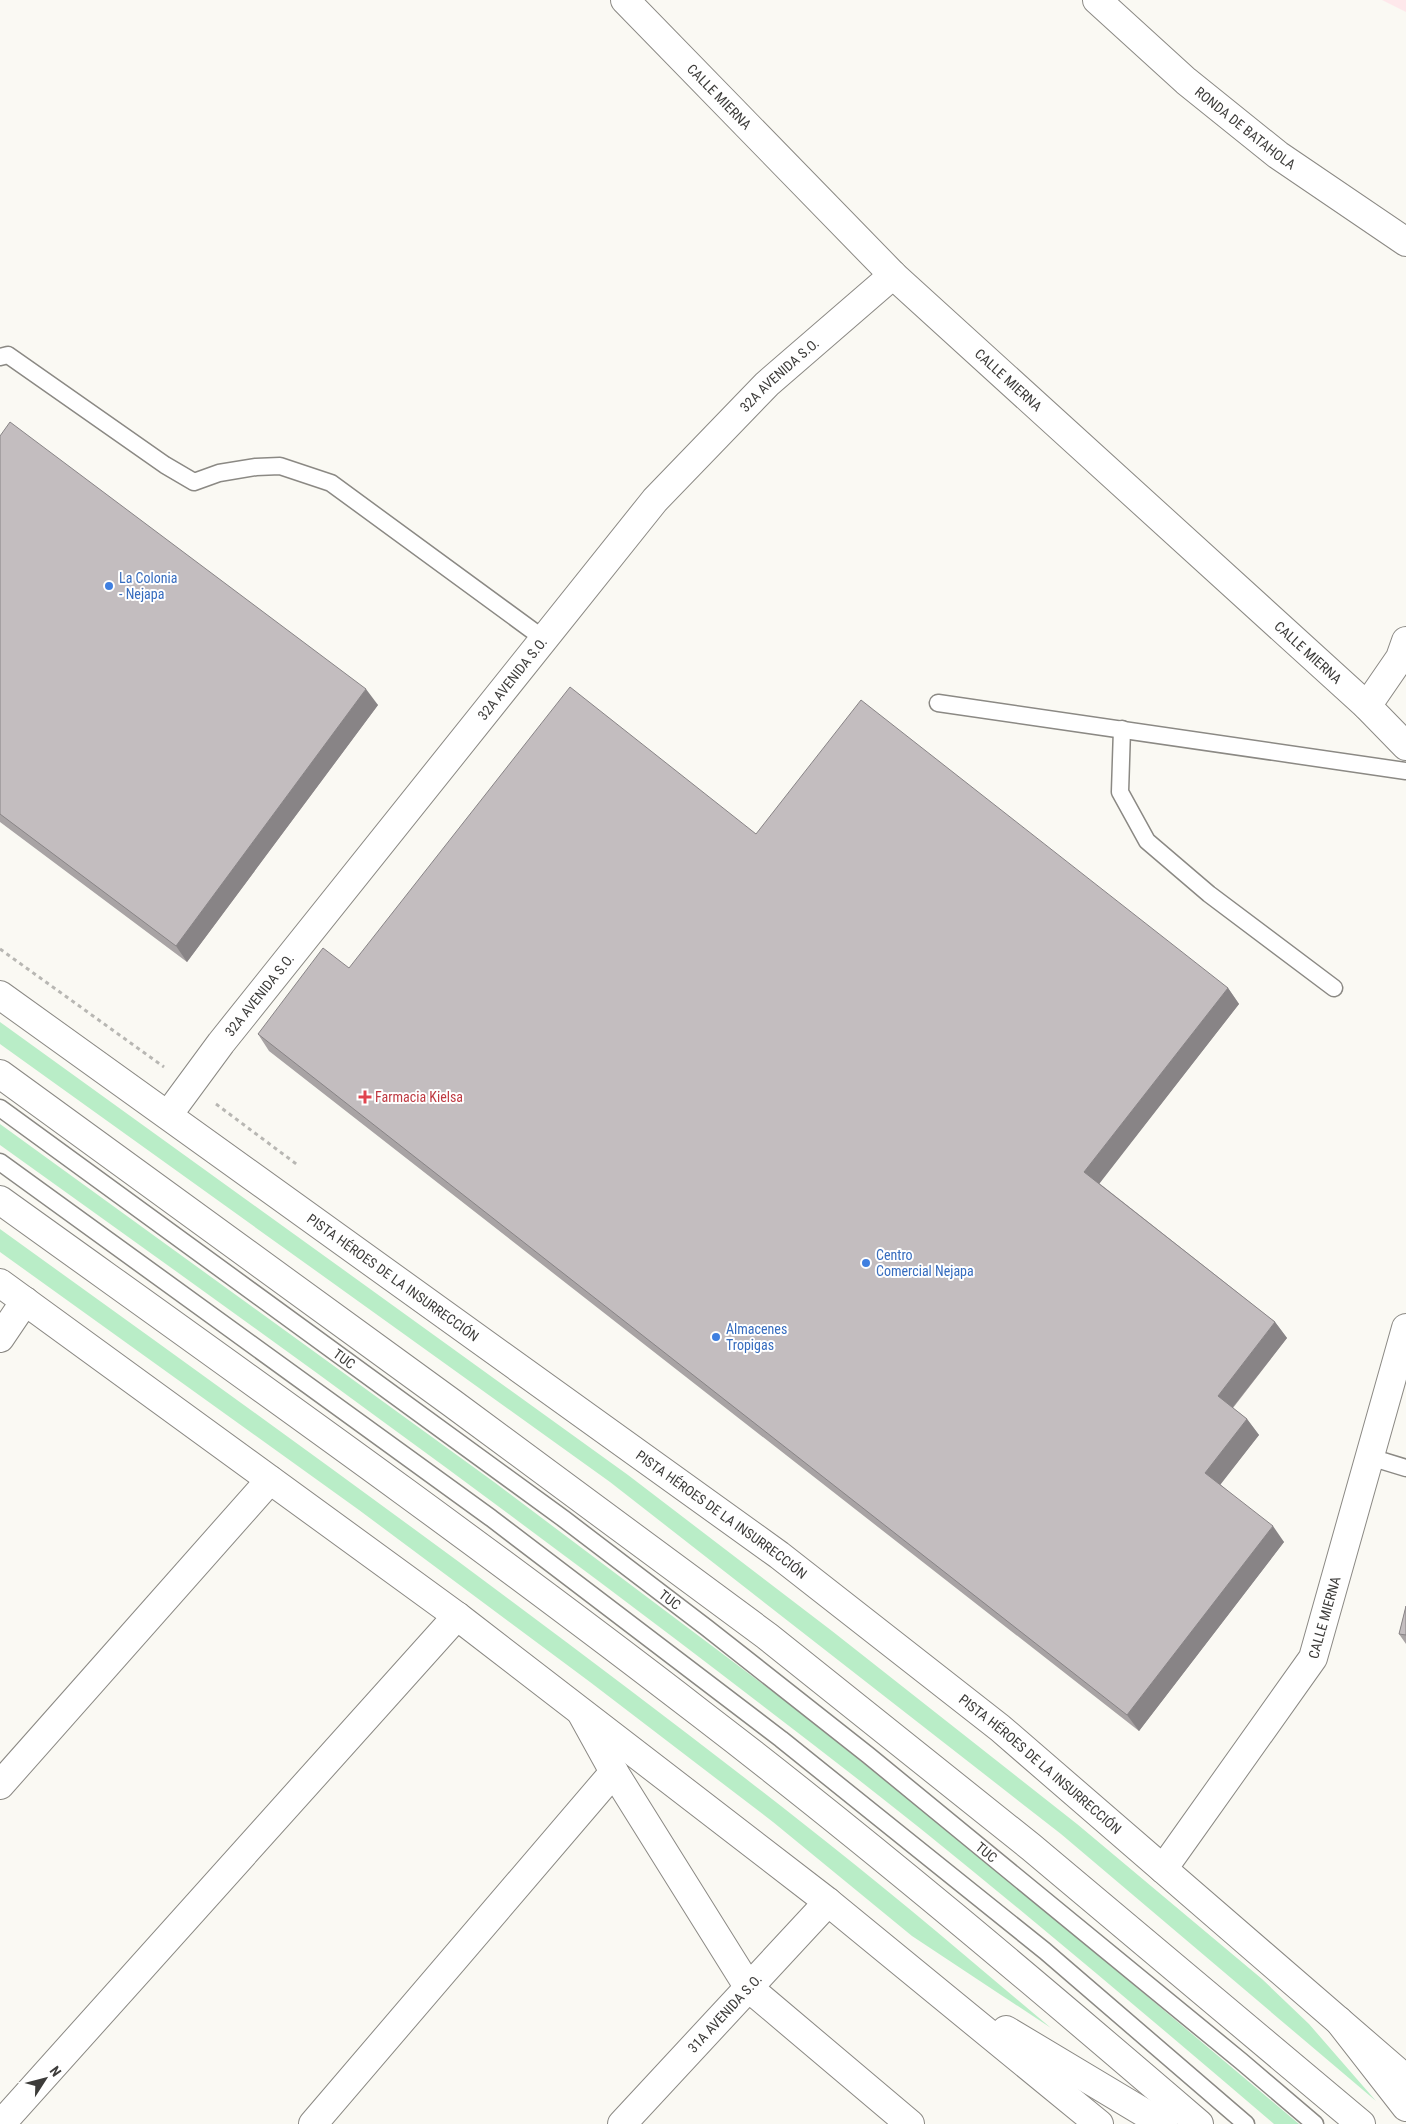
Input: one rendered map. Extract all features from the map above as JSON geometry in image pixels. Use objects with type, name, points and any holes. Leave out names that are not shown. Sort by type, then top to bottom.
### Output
[{"type":"street","name":"CALLE MIERNA","points":[[625,0],[893,275],[1367,706],[1406,746]]},
{"type":"street","name":"RONDA DE BATAHOLA","points":[[1098,0],[1186,81],[1278,155],[1406,242]]},
{"type":"street","name":"32A AVENIDA S.O.","points":[[168,1115],[220,1043],[662,493],[767,384],[893,275]]},
{"type":"street","points":[[1367,706],[1400,658],[1406,641]]},
{"type":"street","name":"PISTA HÉROES DE LA INSURRECCIÓN","points":[[0,995],[779,1555],[1000,1728],[1406,2079]]},
{"type":"street","points":[[0,1074],[452,1403],[767,1636],[1030,1846],[1361,2124]]},
{"type":"street","points":[[0,1200],[516,1572],[702,1714],[865,1843],[1019,1969],[1199,2124]]},
{"type":"street","points":[[0,1283],[457,1616],[828,1902],[1099,2124]]},
{"type":"street","points":[[0,1338],[25,1301]]},
{"type":"street","name":"CALLE MIERNA","points":[[1163,1869],[1313,1658],[1406,1328]]},
{"type":"street","points":[[0,1785],[270,1480]]},
{"type":"street","points":[[1,2124],[457,1616]]},
{"type":"street","points":[[582,1714],[614,1772],[748,1988],[910,2124]]},
{"type":"street","points":[[313,2124],[614,1772]]},
{"type":"street","name":"31A AVENIDA S.O.","points":[[622,2124],[828,1902]]},
{"type":"street","points":[[926,1982],[1163,2124]]},
{"type":"street","points":[[1339,2021],[1406,2107]]},
{"type":"lane","points":[[0,356],[8,355],[165,465],[194,482],[219,472],[280,466],[331,483],[544,639]]},
{"type":"lane","points":[[938,703],[1406,771]]},
{"type":"lane","points":[[1122,729],[1120,792],[1147,841],[1209,894],[1334,988]]},
{"type":"lane","name":"TUC","points":[[0,1108],[564,1519],[699,1622],[868,1755],[1315,2124]]},
{"type":"lane","points":[[0,1162],[491,1518],[773,1733],[1045,1952],[1246,2124]]},
{"type":"lane","points":[[1370,1457],[1406,1468]]},
{"type":"shaded area","points":[[1382,0],[1406,0],[1406,12]]},
{"type":"green space","points":[[0,1022],[628,1475],[832,1631],[1077,1824],[1262,1979],[1309,2024],[1376,2101],[1061,1834],[610,1482],[0,1044]]},
{"type":"green space","points":[[0,1124],[494,1482],[788,1703],[1002,1874],[1299,2124],[1274,2124],[1010,1902],[800,1734],[426,1453],[0,1145]]},
{"type":"green space","points":[[0,1229],[403,1521],[603,1669],[832,1846],[1051,2028],[912,1936],[773,1822],[590,1682],[359,1510],[0,1252]]},
{"type":"building","name":"La Colonia - Nejapa","points":[[10,422],[366,689],[176,946],[0,814],[0,436]]},
{"type":"building","name":"Centro Comercial Nejapa","points":[[570,687],[756,834],[861,700],[1228,988],[1084,1172],[1275,1322],[1218,1396],[1247,1419],[1205,1473],[1273,1526],[1127,1715],[258,1034],[323,948],[349,968]]},
{"type":"building","points":[[1406,1606],[1406,1635],[1399,1634]]},
{"type":"place","name":"La Colonia - Nejapa","points":[[109,586]]},
{"type":"place","name":"Farmacia Kielsa","points":[[365,1097]]},
{"type":"place","name":"Centro Comercial Nejapa","points":[[866,1263]]},
{"type":"place","name":"Almacenes Tropigas","points":[[716,1337]]}]
